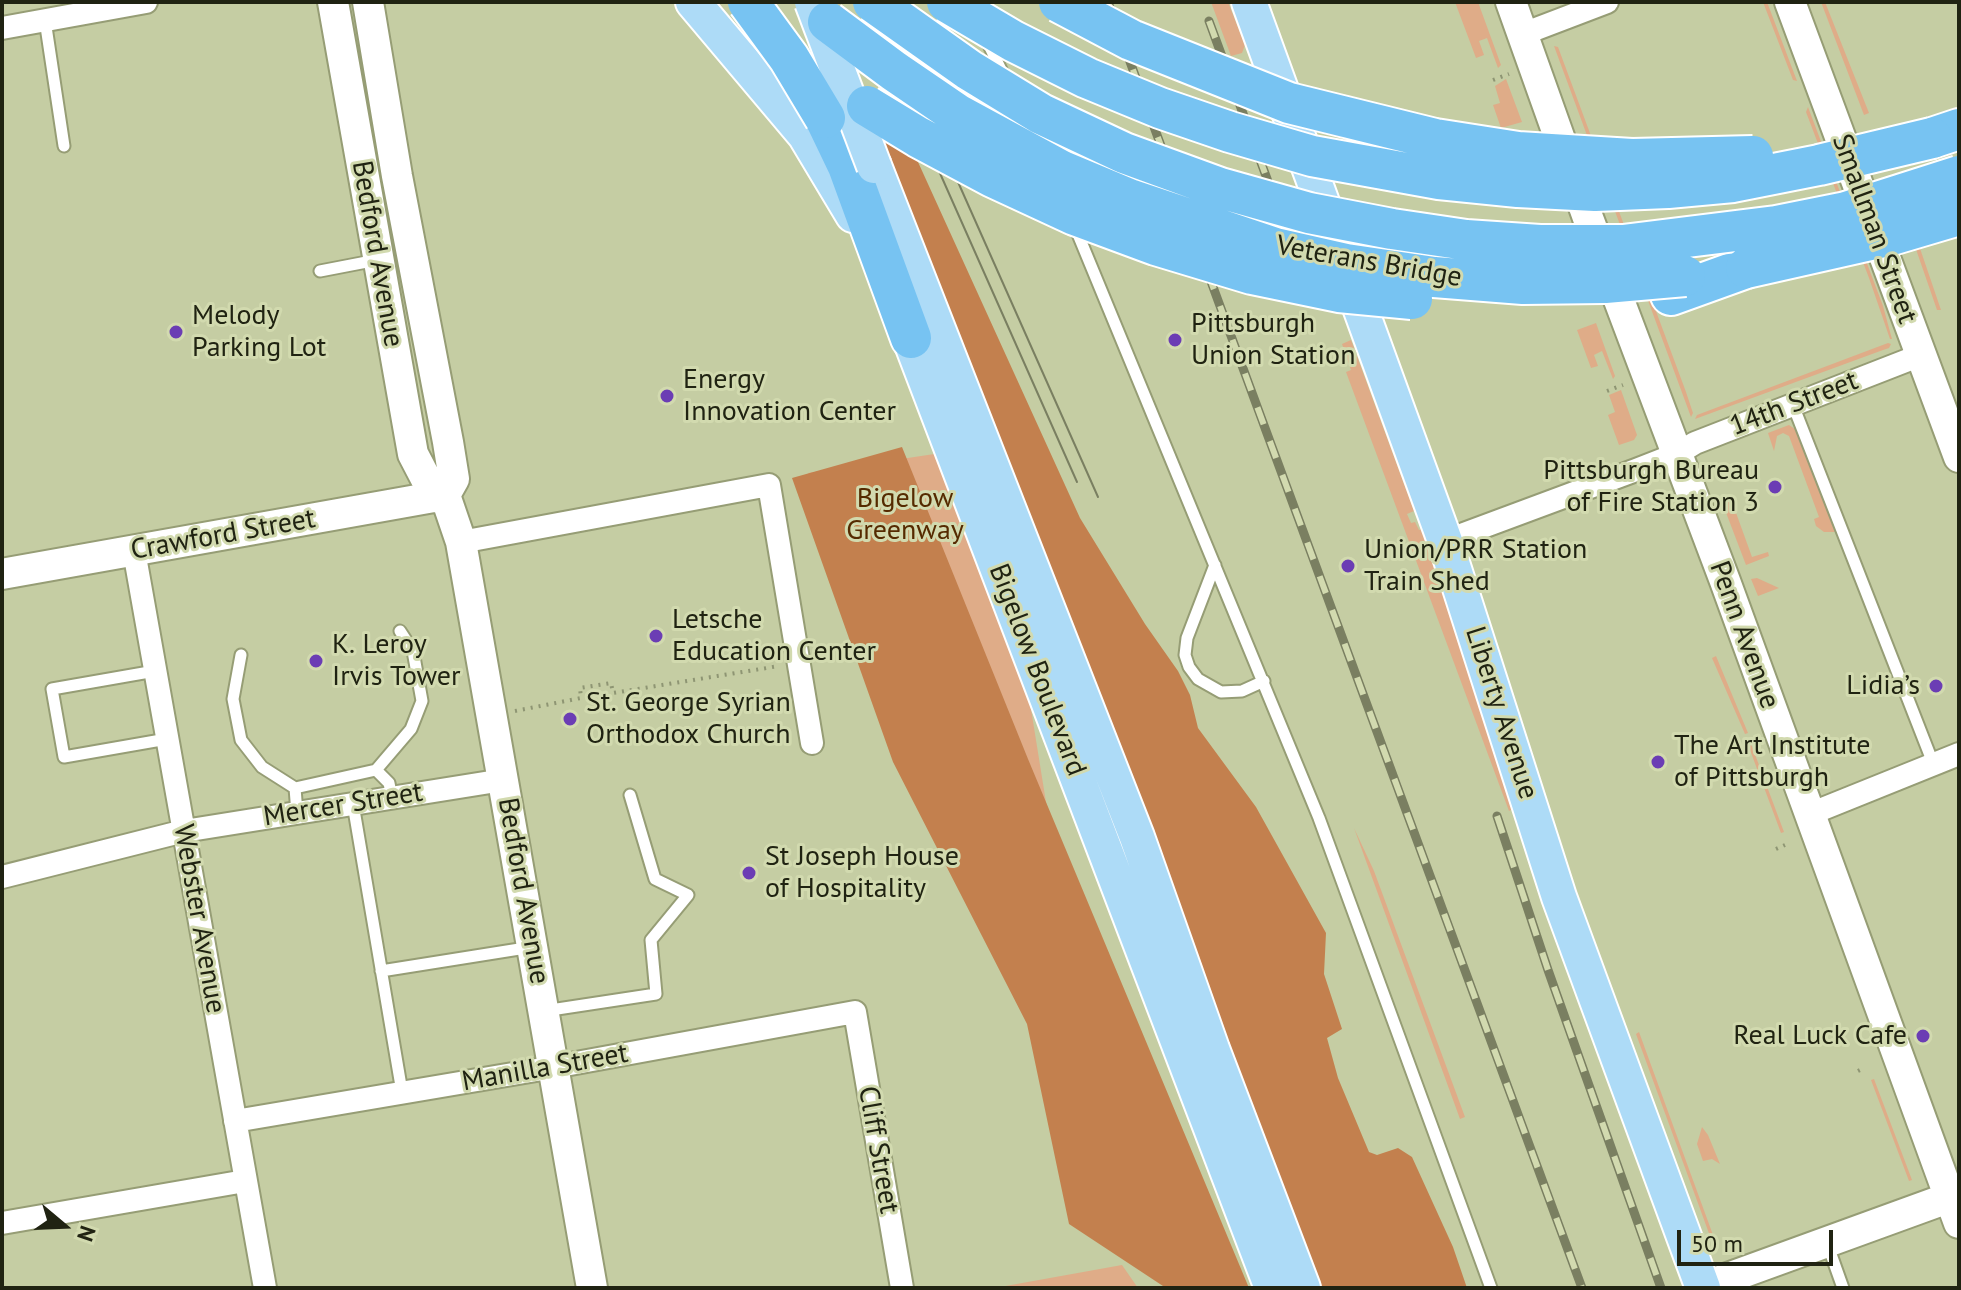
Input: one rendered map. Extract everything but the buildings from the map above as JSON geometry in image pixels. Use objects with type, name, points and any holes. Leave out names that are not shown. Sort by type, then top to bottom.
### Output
[{"type":"highway","points":[[734,2],[794,54],[867,106],[993,177],[1075,215],[1156,245],[1252,274],[1339,292],[1424,300],[1671,295],[1746,268]]},
{"type":"highway","points":[[748,2],[789,58],[825,118],[848,166],[911,338]]},
{"type":"highway","points":[[873,2],[981,77],[1041,114],[1124,153],[1220,188],[1309,213],[1392,229],[1466,240],[1540,245],[1623,245],[1695,238],[1846,212],[1959,176]]},
{"type":"highway","points":[[947,2],[1038,54],[1160,108],[1312,156],[1439,179],[1580,190],[1668,188],[1733,182],[1819,165],[1946,133]]},
{"type":"highway","points":[[1059,2],[1131,40],[1289,103],[1435,139],[1518,152],[1632,159],[1745,156],[1946,133]]},
{"type":"highway","name":"Veterans Bridge","points":[[816,9],[894,71],[957,114],[1062,171],[1129,199],[1275,248],[1346,264],[1434,277],[1523,284],[1605,283],[1746,268],[1888,236],[1959,215]]},
{"type":"main road","name":"Bigelow Boulevard","points":[[693,2],[805,135],[854,217],[911,338],[1272,1288]]},
{"type":"main road","name":"Liberty Avenue","points":[[1249,2],[1445,541],[1559,897],[1703,1288]]},
{"type":"main road","name":"Bigelow Boulevard","points":[[816,9],[874,166],[1137,837],[1212,1049],[1303,1288]]},
{"type":"street","points":[[2,28],[146,2]]},
{"type":"street","name":"Bedford Avenue","points":[[333,2],[413,454],[426,479],[445,495],[461,542],[592,1288]]},
{"type":"street","name":"Bedford Avenue","points":[[368,2],[454,479],[445,495]]},
{"type":"street","name":"Penn Avenue","points":[[1511,2],[1593,232],[1956,1205]]},
{"type":"street","points":[[1523,34],[1607,2]]},
{"type":"street","name":"Smallman Street","points":[[1790,2],[1959,457]]},
{"type":"street","points":[[364,182],[397,176]]},
{"type":"street","name":"14th Street","points":[[1445,541],[1677,454],[1695,443],[1921,355]]},
{"type":"street","points":[[461,542],[769,485],[812,743]]},
{"type":"street","name":"Crawford Street","points":[[2,574],[445,495]]},
{"type":"street","name":"Webster Avenue","points":[[134,551],[265,1288]]},
{"type":"street","points":[[1810,814],[1959,754]]},
{"type":"street","name":"Mercer Street","points":[[2,877],[184,831],[503,780]]},
{"type":"street","name":"Manilla Street","points":[[235,1121],[855,1012]]},
{"type":"street","name":"Cliff Street","points":[[855,1012],[902,1288]]},
{"type":"street","points":[[2,1223],[245,1181]]},
{"type":"street","points":[[1703,1288],[1826,1243],[1956,1205]]},
{"type":"lane","points":[[969,2],[1022,115]]},
{"type":"lane","points":[[45,20],[64,146]]},
{"type":"lane","points":[[1035,143],[1055,186]]},
{"type":"lane","points":[[1062,200],[1088,256],[1334,856],[1491,1288]]},
{"type":"lane","points":[[320,271],[377,260]]},
{"type":"lane","points":[[1793,405],[1933,763]]},
{"type":"lane","points":[[1215,565],[1187,638],[1185,655],[1189,667],[1198,679],[1221,692],[1242,691],[1264,681]]},
{"type":"lane","points":[[241,655],[233,699],[241,740],[262,767],[295,788],[376,770],[411,729],[422,701],[413,651],[400,631]]},
{"type":"lane","points":[[155,671],[52,689],[64,757],[167,739]]},
{"type":"lane","points":[[376,770],[389,783],[392,798]]},
{"type":"lane","points":[[295,788],[297,813]]},
{"type":"lane","points":[[544,1011],[656,994],[651,940],[688,895],[655,879],[630,795]]},
{"type":"lane","points":[[353,804],[402,1092]]},
{"type":"lane","points":[[381,971],[532,946]]},
{"type":"lane","points":[[1826,1243],[1843,1288]]},
{"type":"path","points":[[1493,80],[1509,74]]},
{"type":"path","points":[[1607,391],[1623,385]]},
{"type":"path","points":[[515,711],[581,698],[580,688],[611,683],[613,693],[779,666]]},
{"type":"path","points":[[1776,849],[1785,845]]},
{"type":"path","points":[[1858,1071],[1864,1068]]},
{"type":"green space","points":[[1211,2],[1228,2],[1245,45],[1242,53],[1231,56]]},
{"type":"green space","points":[[1455,2],[1478,2],[1501,65],[1498,68],[1487,38],[1479,41],[1484,55],[1476,58]]},
{"type":"green space","points":[[1763,2],[1767,2],[1797,81],[1793,80]]},
{"type":"green space","points":[[1821,2],[1825,2],[1869,113],[1864,115]]},
{"type":"green space","points":[[1554,46],[1558,47],[1686,392],[1693,413],[1691,417]]},
{"type":"green space","points":[[1506,79],[1522,122],[1501,128],[1493,105],[1500,103],[1495,86]]},
{"type":"green space","points":[[1808,107],[1883,306],[1892,339],[1806,112]]},
{"type":"green space","points":[[882,138],[913,151],[1080,518],[1145,624],[1178,671],[1190,695],[1198,728],[1256,807],[1326,933],[1324,974],[1342,1029],[1327,1038],[1338,1078],[1369,1152],[1377,1155],[1398,1148],[1412,1157],[1453,1247],[1467,1288],[1322,1288],[1225,1035],[1142,804],[884,150]]},
{"type":"green space","points":[[1895,175],[1941,310],[1937,310],[1891,177]]},
{"type":"green space","points":[[1596,323],[1615,376],[1613,379],[1602,351],[1594,355],[1598,366],[1591,368],[1577,330]]},
{"type":"green space","points":[[1351,340],[1414,511],[1407,514],[1411,523],[1415,522],[1419,530],[1423,529],[1513,809],[1509,811],[1346,372],[1351,370],[1342,344]]},
{"type":"green space","points":[[1891,344],[1889,348],[1695,419],[1697,415]]},
{"type":"green space","points":[[1621,390],[1637,435],[1634,440],[1619,445],[1608,415],[1615,412],[1609,395]]},
{"type":"green space","points":[[1789,425],[1798,431],[1835,532],[1824,532],[1816,526],[1814,519],[1819,517],[1789,436],[1783,433],[1777,436],[1774,451],[1768,433]]},
{"type":"green space","points":[[902,447],[1028,759],[1249,1288],[1166,1288],[1069,1224],[1027,1024],[893,762],[792,478]]},
{"type":"green space","name":"Bigelow Greenway","points":[[941,453],[1026,678],[1050,827],[808,473]]},
{"type":"green space","points":[[1731,499],[1752,557],[1768,552],[1769,556],[1746,565],[1722,502]]},
{"type":"green space","points":[[1757,578],[1779,588],[1758,596],[1751,579]]},
{"type":"green space","points":[[1716,656],[1748,733],[1745,734],[1712,658]]},
{"type":"green space","points":[[1750,741],[1784,832],[1781,833],[1747,742]]},
{"type":"green space","points":[[1354,828],[1374,871],[1465,1117],[1460,1119]]},
{"type":"green space","points":[[1639,1032],[1717,1246],[1714,1247],[1636,1034]]},
{"type":"green space","points":[[1874,1079],[1912,1180],[1909,1181],[1871,1080]]},
{"type":"green space","points":[[1702,1127],[1720,1164],[1712,1159],[1703,1161],[1697,1144]]},
{"type":"green space","points":[[1122,1265],[1138,1288],[1000,1288],[1000,1287]]},
{"type":"tram line","points":[[864,2],[1077,482]]},
{"type":"tram line","points":[[878,2],[1098,497]]},
{"type":"tram line","points":[[891,2],[915,57]]},
{"type":"railway","points":[[1108,2],[1582,1288]]},
{"type":"railway","points":[[1209,21],[1309,293]]},
{"type":"railway","points":[[1497,816],[1661,1288]]},
{"type":"place","name":"Melody Parking Lot","points":[[176,332]]},
{"type":"place","name":"Pittsburgh Union Station","points":[[1175,340]]},
{"type":"place","name":"Energy Innovation Center","points":[[667,396]]},
{"type":"place","name":"Pittsburgh Bureau of Fire Station 3","points":[[1775,487]]},
{"type":"place","name":"Union/PRR Station Train Shed","points":[[1348,566]]},
{"type":"place","name":"Letsche Education Center","points":[[656,636]]},
{"type":"place","name":"K. Leroy Irvis Tower","points":[[316,661]]},
{"type":"place","name":"Lidia’s","points":[[1936,686]]},
{"type":"place","name":"St. George Syrian Orthodox Church","points":[[570,719]]},
{"type":"place","name":"The Art Institute of Pittsburgh","points":[[1658,762]]},
{"type":"place","name":"St Joseph House of Hospitality","points":[[749,873]]},
{"type":"place","name":"Real Luck Cafe","points":[[1923,1036]]}]
